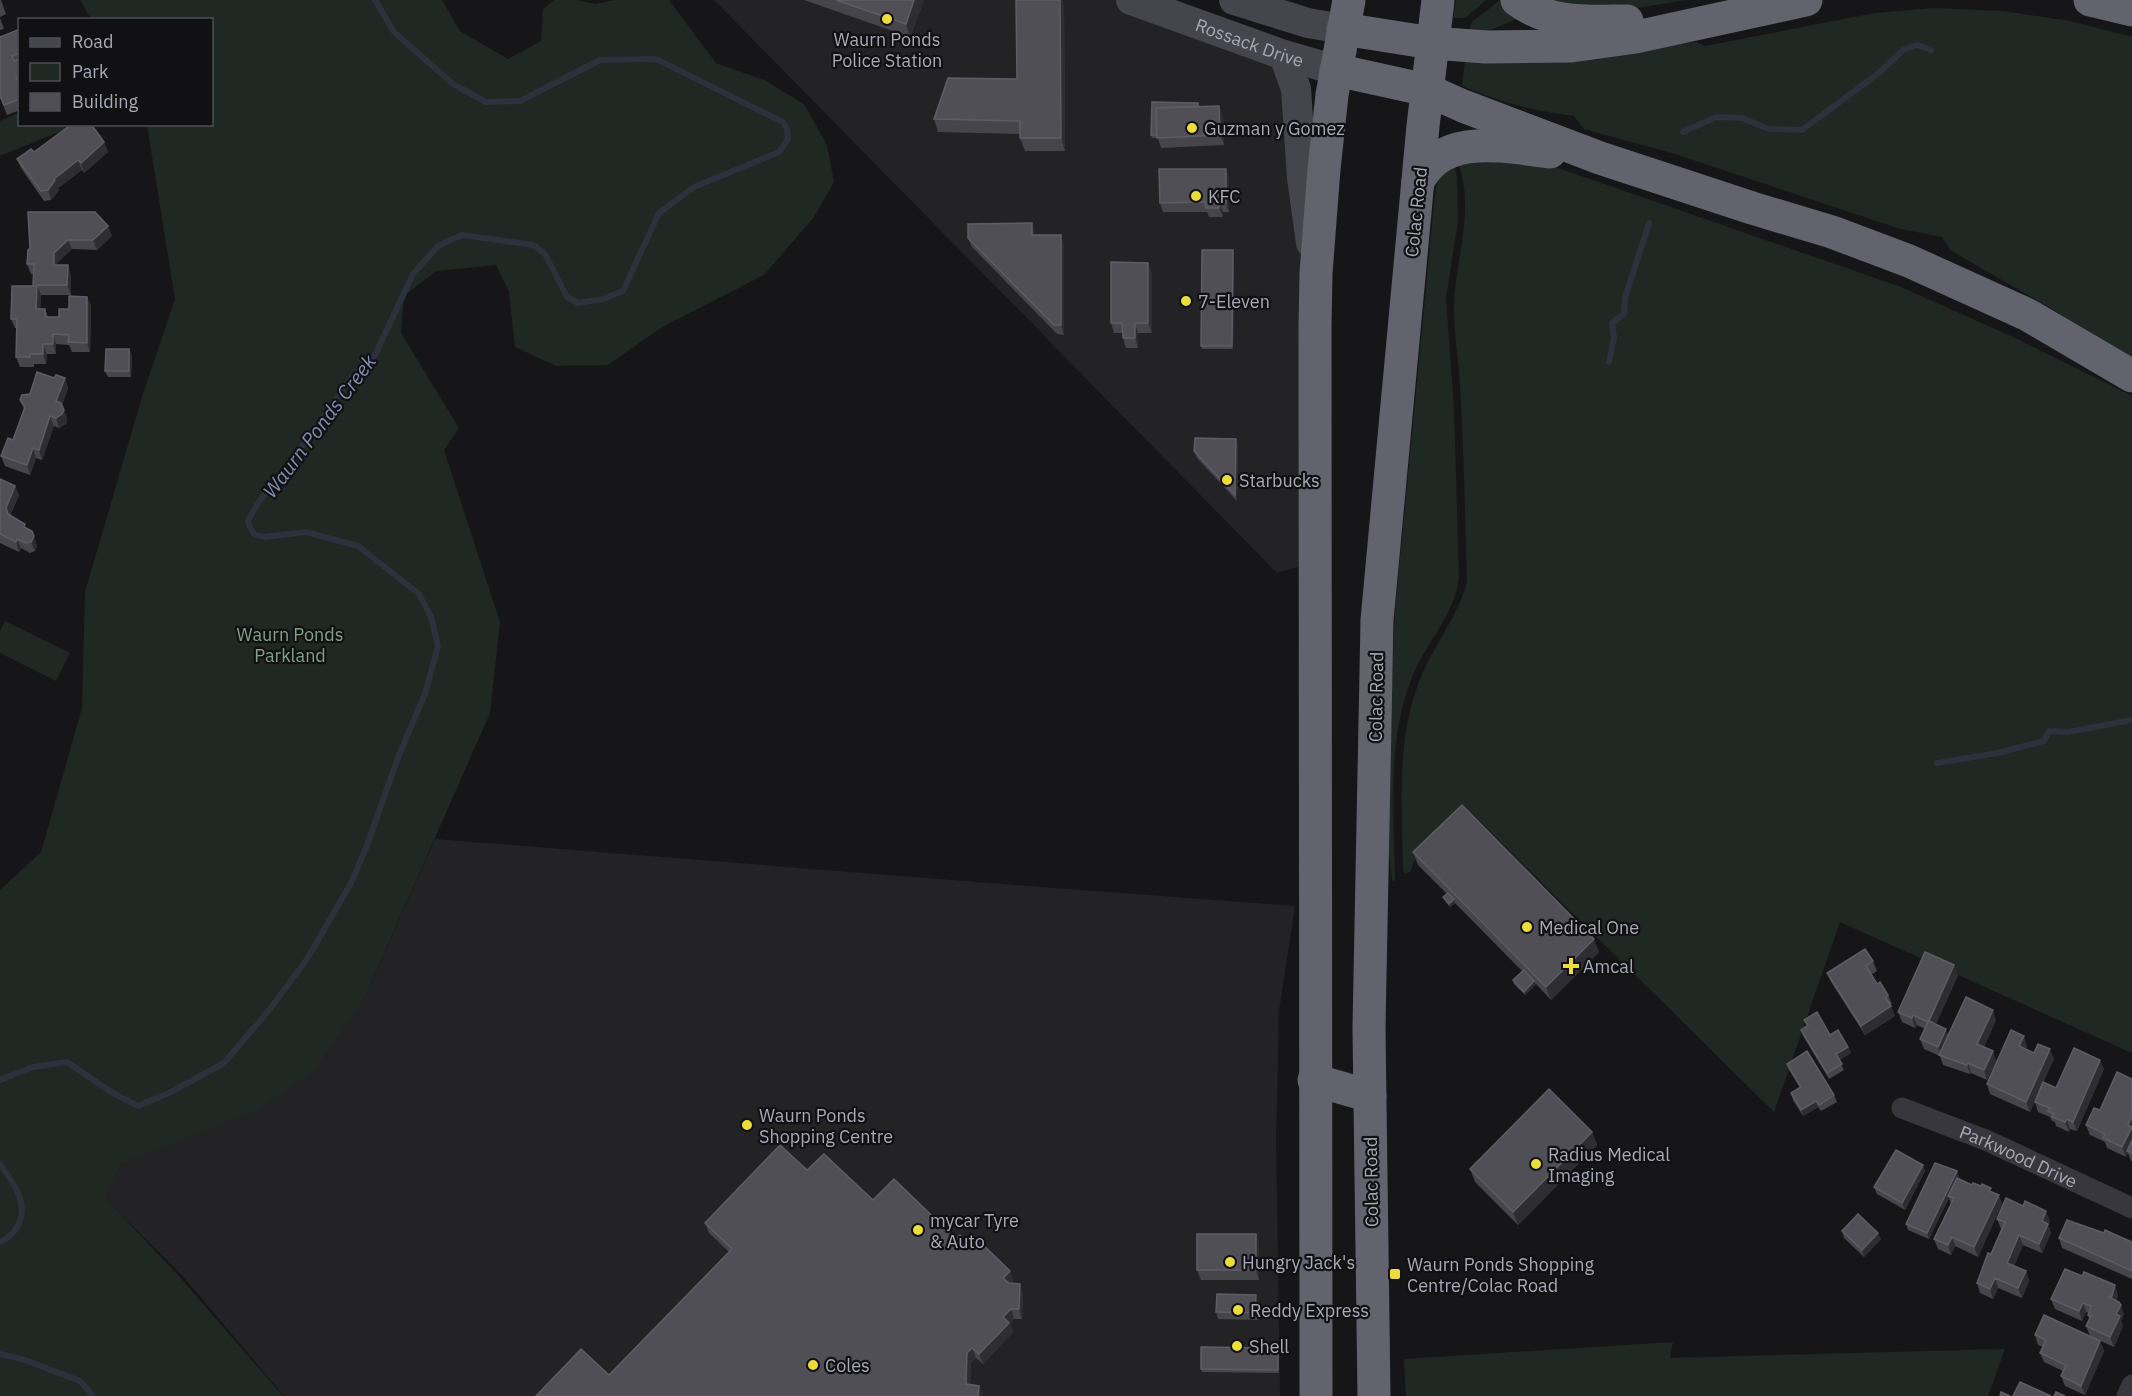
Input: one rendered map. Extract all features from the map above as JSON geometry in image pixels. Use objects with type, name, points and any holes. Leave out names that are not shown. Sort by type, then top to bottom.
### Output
[{"type":"highway","name":"Colac Road","points":[[1374,1396],[1369,1016],[1377,620],[1427,90],[1438,0]]},
{"type":"highway","points":[[1517,0],[1535,11],[1561,19],[1703,22]]},
{"type":"highway","points":[[1316,1396],[1314,1092],[1316,273],[1324,169],[1336,70],[1346,15],[1432,43],[1486,47],[1571,46],[1636,37],[1806,0]]},
{"type":"highway","points":[[2090,0],[2132,10]]},
{"type":"highway","points":[[1336,70],[1427,90],[1462,106],[1600,158],[1752,208],[1832,231],[1910,261],[2028,315],[2132,376]]},
{"type":"highway","points":[[1418,182],[1439,156],[1464,147],[1509,147],[1600,158]]},
{"type":"highway","points":[[1314,1092],[1370,1096]]},
{"type":"main road","name":"Rossack Drive","points":[[1131,0],[1284,55],[1336,70]]},
{"type":"main road","name":"Rossack Drive","points":[[1233,0],[1308,22],[1346,15]]},
{"type":"main road","points":[[1284,55],[1296,89],[1302,178],[1316,273]]},
{"type":"street","name":"Parkwood Drive","points":[[1902,1108],[1988,1141],[2132,1208]]},
{"type":"street","points":[[2127,1396],[2132,1385]]},
{"type":"shaded area","points":[[714,0],[1131,0],[1284,55],[1295,82],[1315,562],[1277,573]]},
{"type":"shaded area","name":"Waurn Ponds Shopping Centre","points":[[435,839],[1295,906],[1279,1011],[1276,1141],[1280,1396],[284,1396],[181,1274],[104,1198],[121,1164],[176,1140],[363,1001]]},
{"type":"green space","name":"Waurn Ponds Parkland","points":[[80,0],[442,0],[460,31],[508,59],[541,41],[543,9],[554,0],[577,0],[595,4],[615,0],[669,0],[716,63],[764,80],[804,104],[827,145],[834,182],[814,217],[764,275],[662,327],[608,365],[556,366],[515,347],[509,292],[496,265],[436,271],[404,296],[401,333],[459,428],[444,450],[500,622],[490,713],[363,1001],[313,1072],[257,1110],[121,1164],[105,1198],[178,1275],[283,1396],[0,1396],[0,890],[41,852],[82,708],[85,592],[142,397],[175,299],[147,126],[213,126],[213,18],[90,18]]},
{"type":"green space","points":[[1456,0],[1486,0],[1465,18],[1453,18]]},
{"type":"green space","points":[[1500,0],[1524,16],[1483,33],[1469,31],[1472,22]]},
{"type":"green space","points":[[1532,0],[1687,0],[1624,10]]},
{"type":"green space","points":[[1934,8],[2003,11],[2070,21],[2132,37],[2132,362],[2054,310],[1950,250],[1942,237],[1901,229],[1675,154],[1584,129],[1574,116],[1517,105],[1462,86],[1465,61],[1552,59],[1696,42],[1705,46],[1875,13]]},
{"type":"green space","points":[[18,113],[18,126],[74,126],[0,156],[0,121]]},
{"type":"green space","points":[[1457,160],[1538,161],[1901,287],[2013,337],[2132,396],[2132,1053],[1840,922],[1774,1112],[1462,804],[1442,824],[1434,838],[1415,860],[1410,872],[1405,874],[1403,870],[1402,774],[1407,727],[1424,669],[1457,608],[1467,582],[1461,410],[1454,314],[1465,196]]},
{"type":"green space","points":[[1454,166],[1457,177],[1458,221],[1446,298],[1454,408],[1459,577],[1452,604],[1417,667],[1403,703],[1395,753],[1393,805],[1395,880],[1392,881],[1386,831],[1395,611],[1435,194],[1438,179]]},
{"type":"green space","points":[[5,621],[70,653],[56,681],[0,653],[0,631]]},
{"type":"green space","points":[[1673,1342],[1670,1358],[2005,1349],[1988,1396],[1406,1396],[1404,1359]]},
{"type":"building","points":[[836,0],[914,0],[906,24]]},
{"type":"building","points":[[1016,0],[1060,0],[1061,138],[1020,138],[1020,121],[934,119],[948,78],[1017,79]]},
{"type":"building","points":[[18,30],[18,54],[12,56],[14,61],[18,60],[18,76],[16,77],[18,100],[4,105],[0,96],[0,37]]},
{"type":"building","points":[[1152,102],[1198,103],[1198,106],[1156,108],[1157,135],[1151,135]]},
{"type":"building","name":"Guzman y Gomez","points":[[1219,106],[1220,135],[1157,138],[1156,108]]},
{"type":"building","points":[[69,126],[92,126],[104,142],[81,163],[78,160],[54,179],[48,190],[41,191],[17,159],[31,149],[34,152]]},
{"type":"building","name":"KFC","points":[[1159,169],[1226,169],[1226,203],[1219,203],[1219,208],[1206,208],[1205,202],[1160,203]]},
{"type":"building","points":[[28,212],[95,212],[108,226],[93,240],[68,240],[54,253],[54,265],[68,265],[67,285],[37,285],[36,309],[45,309],[45,317],[59,317],[59,309],[69,309],[69,296],[87,297],[87,343],[68,342],[69,335],[53,334],[53,344],[43,344],[43,354],[16,357],[17,319],[11,319],[12,286],[33,286],[34,264],[27,264],[30,248]]},
{"type":"building","points":[[1032,223],[1032,235],[1061,235],[1061,325],[1054,325],[968,238],[968,224]]},
{"type":"building","points":[[1202,250],[1233,250],[1232,346],[1201,346]]},
{"type":"building","points":[[1111,262],[1148,263],[1148,323],[1135,323],[1135,338],[1123,338],[1122,323],[1111,323]]},
{"type":"building","points":[[106,349],[129,349],[129,371],[105,371]]},
{"type":"building","points":[[37,372],[54,378],[56,375],[65,378],[56,401],[61,403],[64,410],[56,418],[50,416],[39,450],[33,448],[27,465],[1,456],[8,438],[13,440],[25,407],[20,400],[22,395],[30,394]]},
{"type":"building","name":"Starbucks","points":[[1195,438],[1236,439],[1235,495],[1194,451]]},
{"type":"building","points":[[0,479],[15,486],[6,508],[8,514],[32,531],[34,536],[31,542],[26,543],[17,539],[16,542],[0,534]]},
{"type":"building","name":"Medical One","points":[[1462,805],[1594,939],[1546,987],[1413,852]]},
{"type":"building","points":[[1448,893],[1454,899],[1449,904],[1443,897]]},
{"type":"building","points":[[1865,949],[1873,961],[1866,966],[1877,984],[1880,982],[1888,995],[1885,997],[1891,1006],[1861,1026],[1827,973]]},
{"type":"building","points":[[1925,952],[1954,965],[1929,1021],[1946,1029],[1938,1047],[1920,1039],[1928,1022],[1913,1015],[1912,1018],[1898,1012]]},
{"type":"building","points":[[1524,970],[1534,981],[1524,992],[1513,980]]},
{"type":"building","points":[[1966,997],[1993,1010],[1977,1044],[1993,1051],[1984,1070],[1939,1055]]},
{"type":"building","points":[[1817,1012],[1830,1035],[1838,1030],[1848,1047],[1836,1054],[1842,1064],[1827,1073],[1801,1030],[1808,1025],[1804,1020]]},
{"type":"building","points":[[2011,1030],[2024,1036],[2019,1046],[2034,1053],[2038,1044],[2050,1049],[2026,1102],[1987,1084]]},
{"type":"building","points":[[2074,1048],[2100,1060],[2073,1122],[2067,1119],[2065,1122],[2052,1117],[2054,1114],[2048,1111],[2050,1108],[2035,1102],[2043,1082],[2056,1088]]},
{"type":"building","points":[[1807,1051],[1834,1095],[1819,1105],[1816,1101],[1801,1110],[1791,1093],[1801,1087],[1787,1064]]},
{"type":"building","points":[[2117,1072],[2132,1079],[2132,1116],[2128,1125],[2132,1127],[2122,1147],[2103,1138],[2105,1134],[2086,1125],[2094,1108],[2100,1110]]},
{"type":"building","name":"Radius Medical Imaging","points":[[1549,1089],[1592,1132],[1513,1212],[1470,1169]]},
{"type":"building","points":[[2132,1140],[2132,1153],[2127,1151]]},
{"type":"building","points":[[780,1145],[807,1170],[824,1154],[873,1200],[894,1179],[956,1239],[960,1235],[967,1242],[973,1235],[1010,1271],[1003,1278],[1009,1283],[1020,1284],[1019,1309],[1011,1309],[1003,1317],[1009,1323],[979,1354],[972,1348],[967,1353],[966,1384],[979,1386],[978,1396],[536,1396],[581,1349],[609,1375],[732,1249],[705,1223]]},
{"type":"building","points":[[1896,1150],[1923,1165],[1902,1203],[1874,1187]]},
{"type":"building","points":[[1935,1163],[1957,1171],[1927,1233],[1906,1224]]},
{"type":"building","points":[[1957,1178],[1972,1185],[1973,1183],[1981,1186],[1982,1184],[1991,1188],[1989,1191],[1999,1195],[1974,1247],[1952,1237],[1948,1245],[1934,1239],[1954,1198],[1948,1196]]},
{"type":"building","points":[[2006,1198],[2023,1206],[2025,1201],[2046,1211],[2042,1221],[2048,1224],[2039,1244],[2019,1235],[2007,1263],[2026,1271],[2018,1288],[1995,1278],[1990,1289],[1977,1283],[1988,1253],[1991,1254],[2005,1222],[1997,1219]]},
{"type":"building","points":[[1858,1214],[1878,1233],[1862,1250],[1842,1231]]},
{"type":"building","points":[[2067,1220],[2104,1233],[2105,1230],[2132,1242],[2132,1271],[2059,1238]]},
{"type":"building","name":"Hungry Jack's","points":[[1197,1234],[1256,1234],[1256,1270],[1197,1270]]},
{"type":"building","points":[[2065,1269],[2082,1276],[2084,1272],[2115,1285],[2112,1296],[2109,1297],[2121,1305],[2116,1314],[2120,1316],[2110,1337],[2086,1326],[2091,1316],[2088,1315],[2091,1306],[2083,1303],[2079,1311],[2051,1299]]},
{"type":"building","points":[[1217,1294],[1256,1295],[1255,1313],[1216,1312]]},
{"type":"building","points":[[2044,1315],[2100,1341],[2081,1386],[2061,1376],[2066,1365],[2040,1353],[2046,1340],[2035,1335]]},
{"type":"building","points":[[1201,1347],[1278,1348],[1278,1370],[1201,1369]]},
{"type":"building","points":[[2020,1382],[2051,1396],[2013,1396]]},
{"type":"waterway","name":"Waurn Ponds Creek","points":[[0,1080],[33,1067],[67,1062],[111,1092],[138,1106],[171,1092],[224,1063],[270,1009],[307,959],[351,883],[399,755],[425,694],[438,646],[431,617],[419,594],[358,546],[306,532],[264,537],[254,534],[248,520],[260,500],[276,483],[351,378],[375,355],[413,274],[438,246],[462,235],[533,245],[545,254],[567,297],[578,303],[603,299],[623,291],[659,213],[694,187],[779,152],[788,139],[787,129],[783,122],[656,59],[600,60],[520,101],[486,102],[453,84],[394,32],[375,0]]},
{"type":"waterway","points":[[1683,132],[1716,117],[1742,118],[1769,129],[1802,130],[1880,72],[1903,50],[1917,45],[1931,50]]},
{"type":"waterway","points":[[1609,362],[1614,338],[1612,323],[1624,314],[1625,298],[1649,223]]},
{"type":"waterway","points":[[1937,763],[1998,753],[2044,741],[2049,731],[2068,732],[2132,720]]},
{"type":"waterway","name":"Waurn Ponds Creek","points":[[0,1164],[19,1194],[22,1205],[19,1224],[11,1235],[0,1242]]},
{"type":"waterway","name":"Waurn Ponds Creek","points":[[0,1354],[22,1359],[80,1381],[93,1396]]},
{"type":"place","name":"Waurn Ponds Police Station","points":[[887,19]]},
{"type":"place","name":"Guzman y Gomez","points":[[1192,128]]},
{"type":"place","name":"KFC","points":[[1196,196]]},
{"type":"place","name":"7-Eleven","points":[[1186,301]]},
{"type":"place","name":"Starbucks","points":[[1227,480]]},
{"type":"place","name":"Medical One","points":[[1527,927]]},
{"type":"place","name":"Amcal","points":[[1571,966]]},
{"type":"place","name":"Waurn Ponds Shopping Centre","points":[[747,1125]]},
{"type":"place","name":"Radius Medical Imaging","points":[[1536,1164]]},
{"type":"place","name":"mycar Tyre & Auto","points":[[918,1230]]},
{"type":"place","name":"Hungry Jack's","points":[[1230,1262]]},
{"type":"place","name":"Waurn Ponds Shopping Centre/Colac Road","points":[[1395,1274]]},
{"type":"place","name":"Reddy Express","points":[[1238,1310]]},
{"type":"place","name":"Shell","points":[[1237,1346]]},
{"type":"place","name":"Coles","points":[[813,1365]]}]
